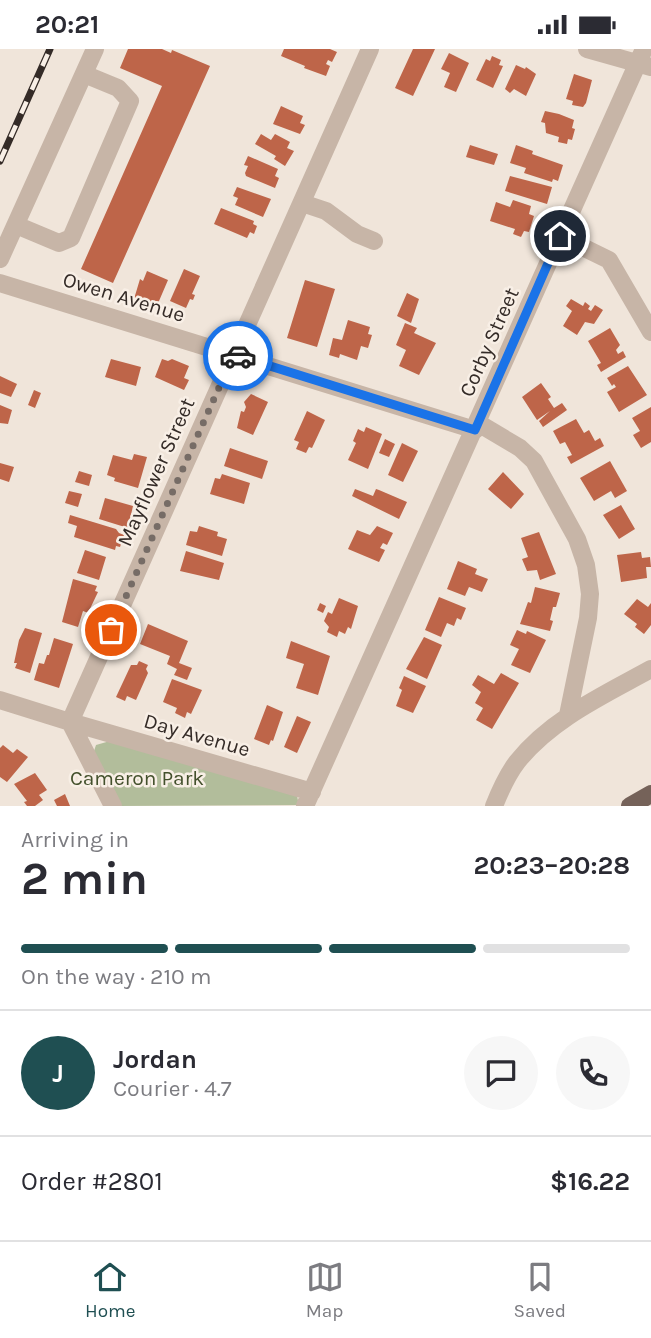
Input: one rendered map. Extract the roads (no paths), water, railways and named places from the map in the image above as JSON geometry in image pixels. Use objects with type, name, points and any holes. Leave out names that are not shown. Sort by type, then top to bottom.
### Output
[{"type":"main road","points":[[630,806],[651,794]]},
{"type":"street","points":[[0,259],[95,49]]},
{"type":"street","name":"Mayflower Street","points":[[70,722],[370,49]]},
{"type":"street","points":[[587,49],[644,59]]},
{"type":"street","name":"Corby Street","points":[[308,799],[560,236],[644,59]]},
{"type":"street","points":[[16,225],[59,243],[71,238],[130,101],[118,88],[84,74]]},
{"type":"street","points":[[302,203],[326,211],[357,234],[374,241]]},
{"type":"street","points":[[560,236],[609,260],[651,332]]},
{"type":"street","name":"Owen Avenue","points":[[0,283],[476,427],[520,447],[534,461],[577,539],[586,565],[590,594],[588,618],[568,715]]},
{"type":"street","points":[[494,806],[516,763],[568,715],[651,669]]},
{"type":"street","name":"Day Avenue","points":[[0,700],[308,799]]},
{"type":"street","points":[[70,722],[113,806]]},
{"type":"railway","points":[[0,161],[50,49]]},
{"type":"park label","name":"Cameron Park","points":[[137,778]]}]
